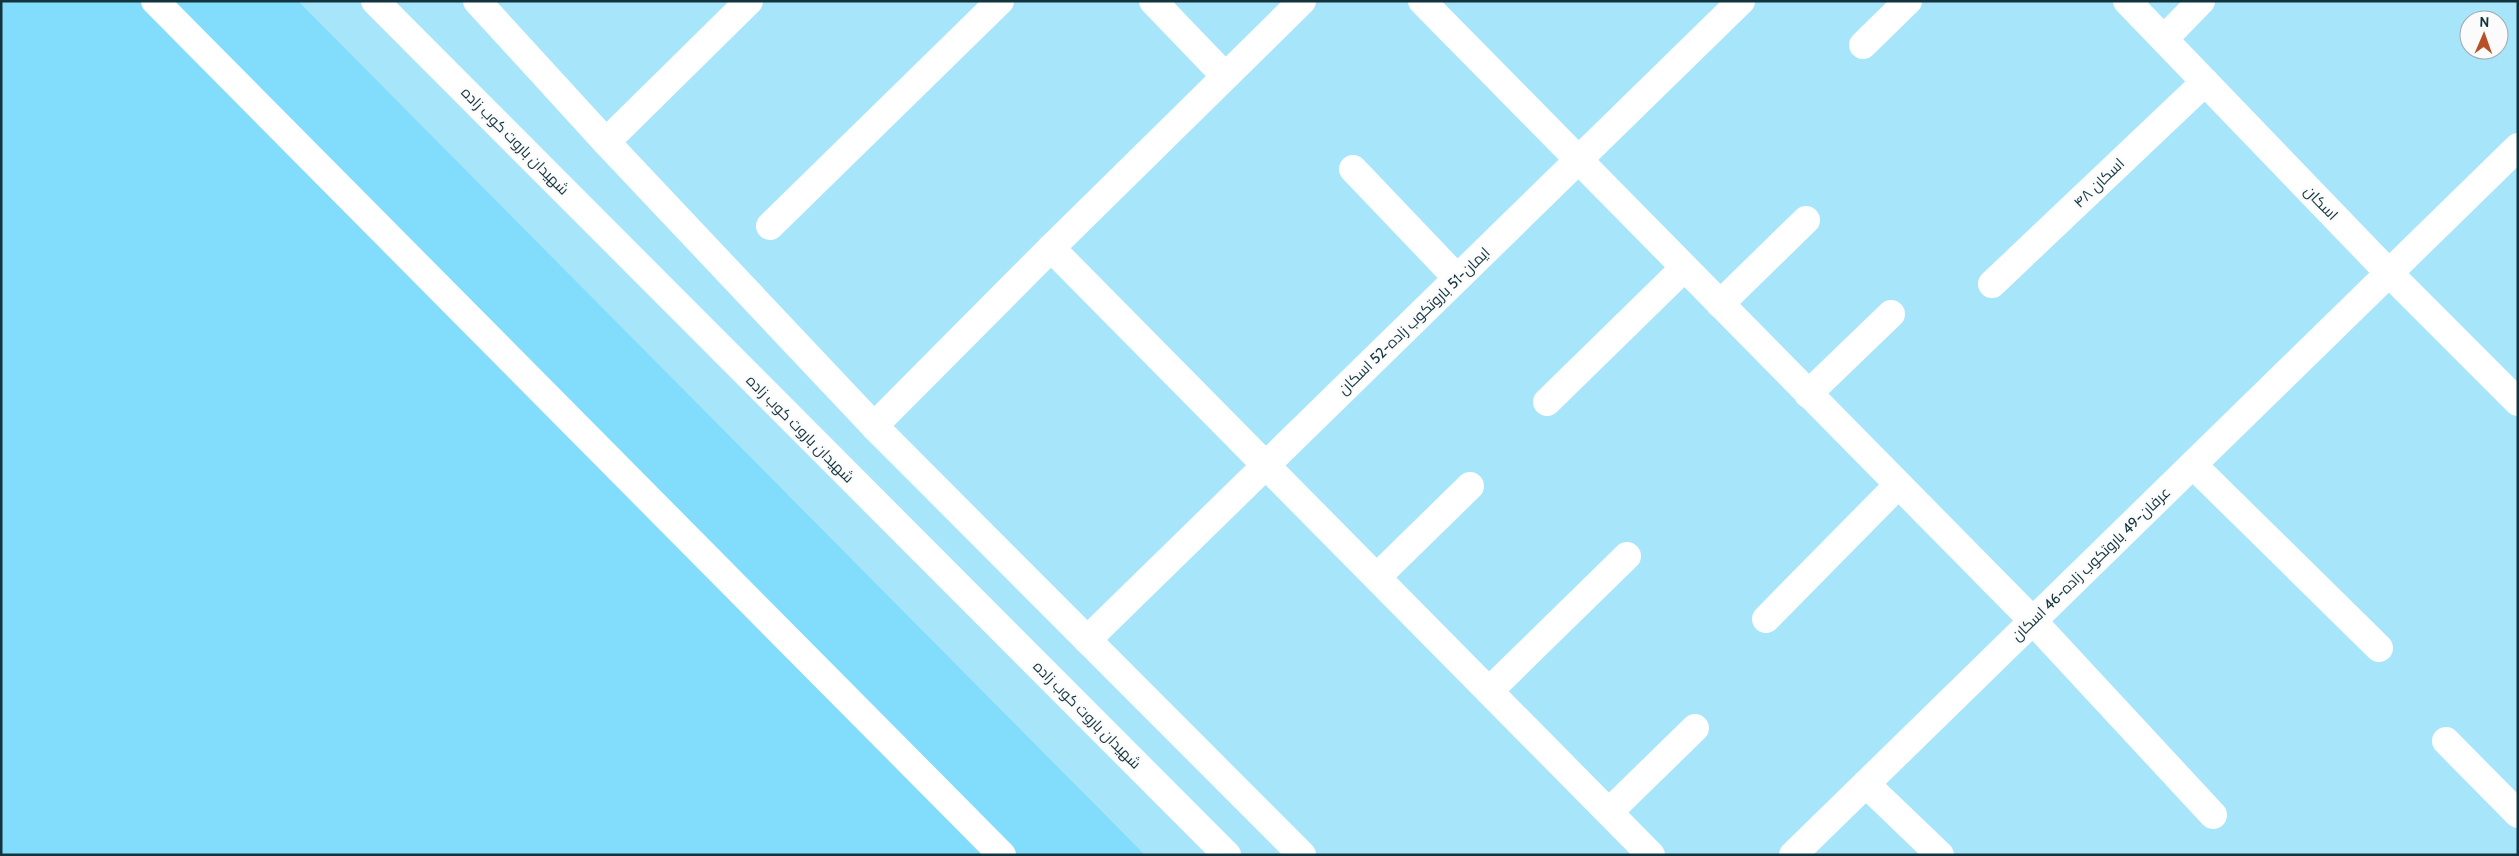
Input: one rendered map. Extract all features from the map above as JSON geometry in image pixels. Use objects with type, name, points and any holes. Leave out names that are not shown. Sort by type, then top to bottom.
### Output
[{"type":"street","points":[[155,1],[1002,855]]},
{"type":"street","name":"شهیدان باروت کوب زاده","points":[[375,1],[1227,855]]},
{"type":"street","points":[[477,1],[606,142],[874,426],[1302,855]]},
{"type":"street","points":[[606,142],[749,1]]},
{"type":"street","points":[[770,226],[1000,1]]},
{"type":"street","points":[[1153,1],[1225,76]]},
{"type":"street","points":[[874,426],[1051,248],[1302,1]]},
{"type":"street","points":[[1422,1],[2033,621],[2213,814]]},
{"type":"street","name":"ایمان-51 باروتکوب زاده-52 اسکان","points":[[1087,640],[1741,1]]},
{"type":"street","points":[[1863,45],[1908,1]]},
{"type":"street","name":"اسکان","points":[[2127,1],[2389,273],[2518,402]]},
{"type":"street","points":[[2164,39],[2201,1]]},
{"type":"street","name":"اسکان ۴۸","points":[[1992,284],[2205,82]]},
{"type":"street","name":"عرفان-49 باروتکوب زاده-46 اسکان","points":[[1794,855],[2518,147]]},
{"type":"street","points":[[1353,169],[1457,278]]},
{"type":"street","points":[[1720,304],[1806,220]]},
{"type":"street","points":[[1051,248],[1651,855]]},
{"type":"street","points":[[1547,402],[1684,268]]},
{"type":"street","points":[[1808,394],[1891,314]]},
{"type":"street","points":[[2193,465],[2379,648]]},
{"type":"street","points":[[1766,618],[1898,485]]},
{"type":"street","points":[[1377,577],[1470,486]]},
{"type":"street","points":[[1489,691],[1627,556]]},
{"type":"street","points":[[1609,812],[1695,728]]},
{"type":"street","points":[[2446,741],[2518,814]]},
{"type":"street","points":[[1866,784],[1940,855]]},
{"type":"shaded area","points":[[1,1],[298,1],[1145,855],[1,855]]}]
